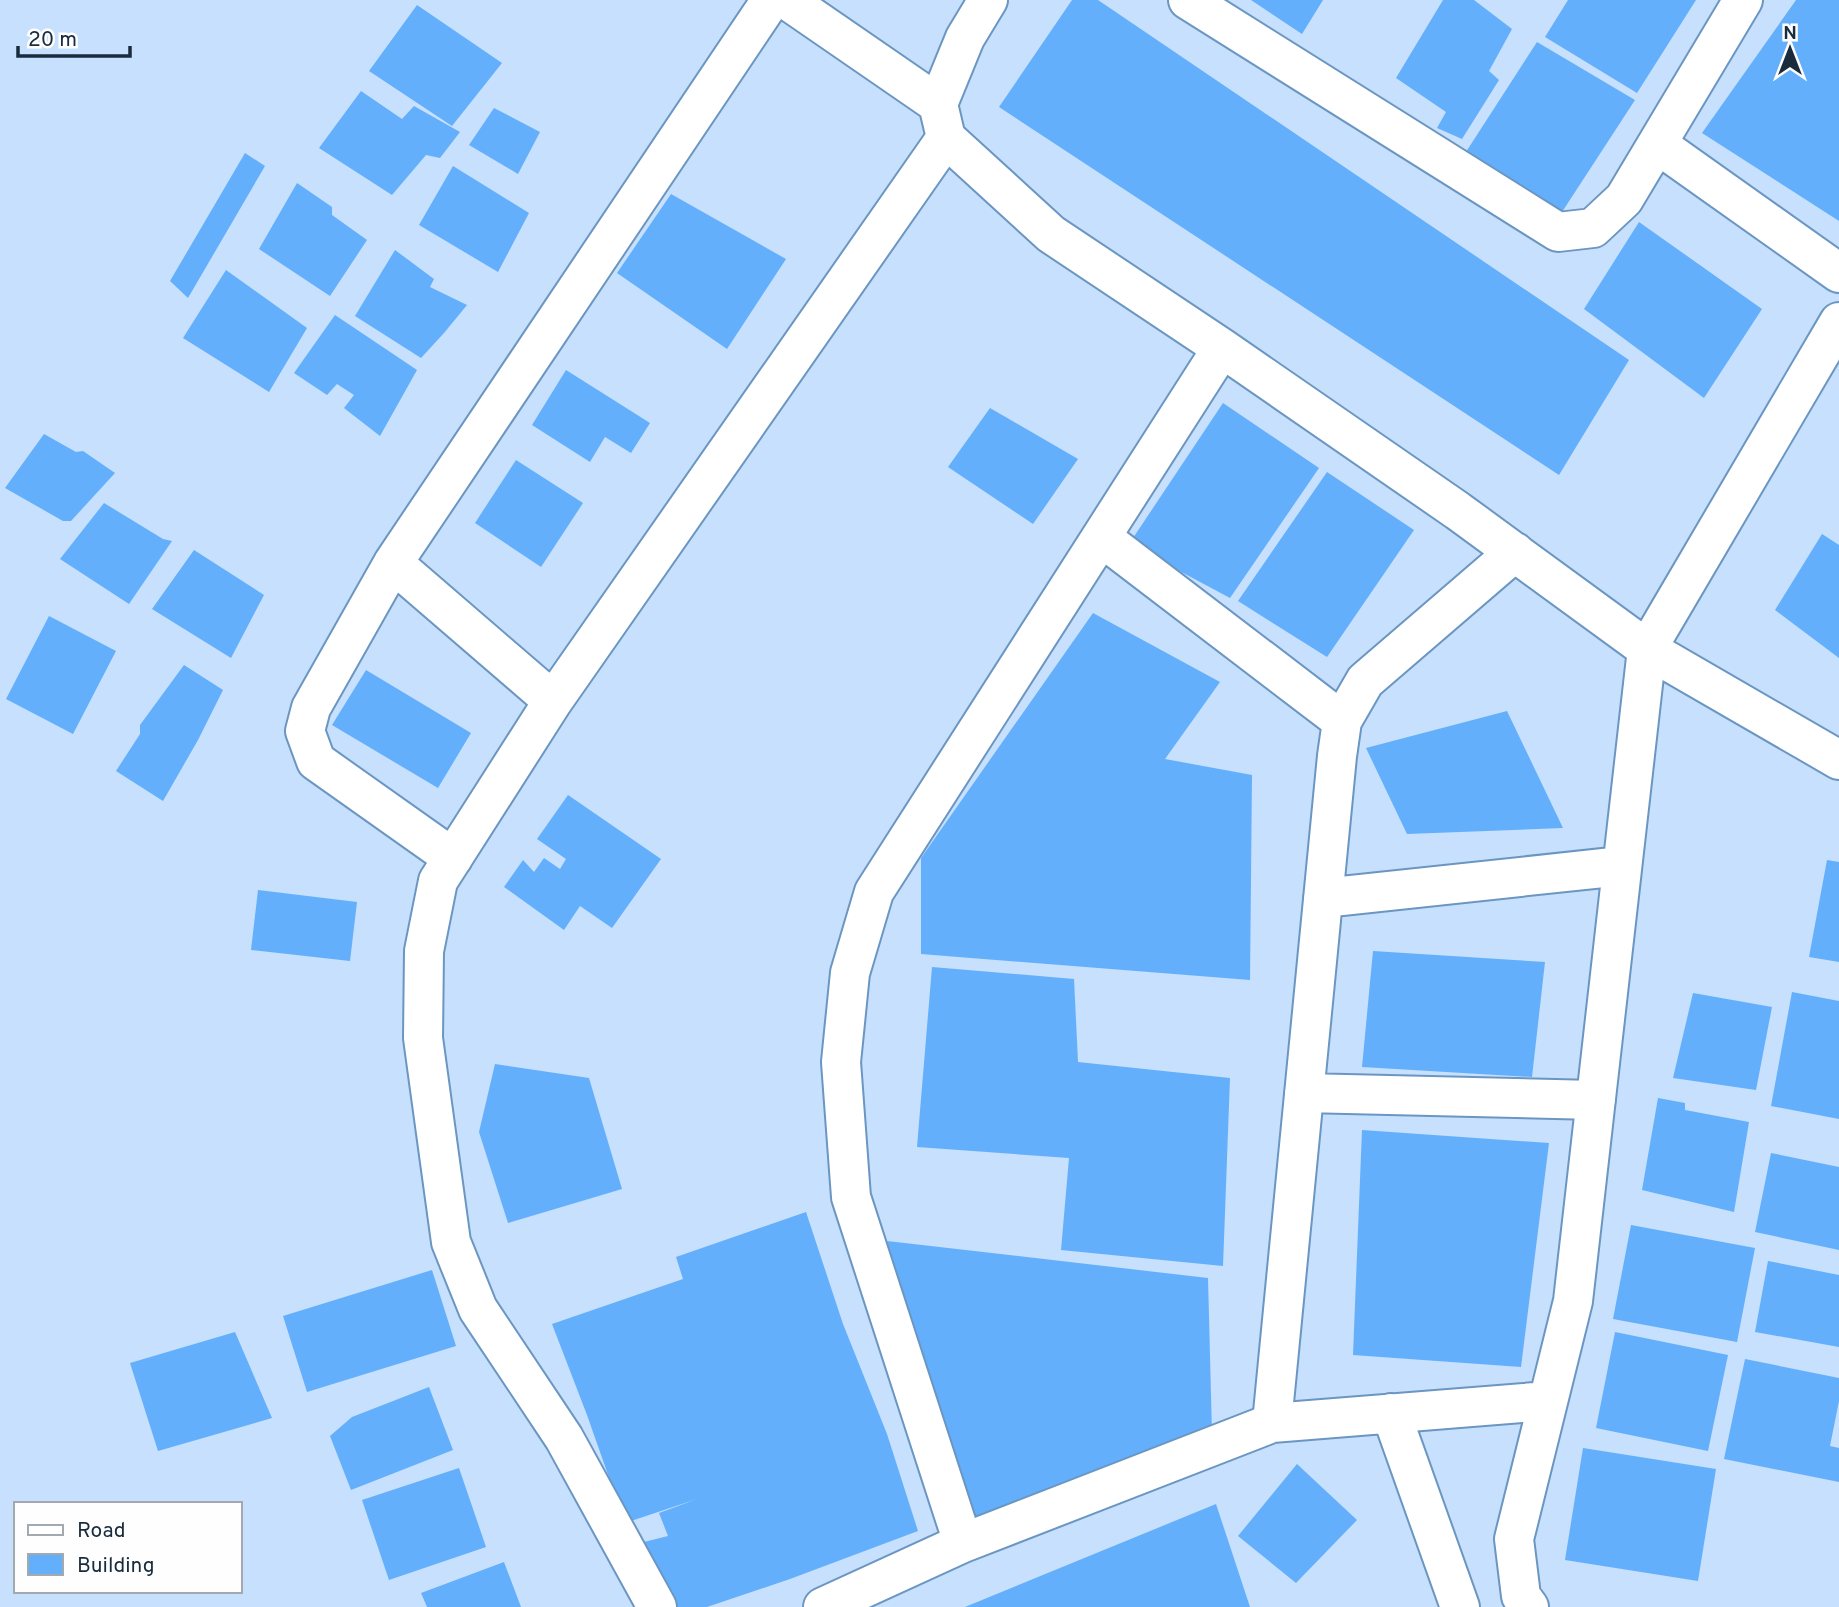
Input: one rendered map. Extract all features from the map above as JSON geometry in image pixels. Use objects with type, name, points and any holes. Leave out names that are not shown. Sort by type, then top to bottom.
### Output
[{"type":"street","points":[[453,858],[316,761],[305,731],[311,708],[393,563],[771,0]]},
{"type":"street","points":[[787,0],[942,121],[1051,234],[1458,511],[1647,649],[1839,760]]},
{"type":"street","points":[[657,1607],[564,1438],[478,1309],[451,1242],[423,1038],[424,951],[438,881],[553,701],[942,121],[965,38],[988,0]]},
{"type":"street","points":[[1188,0],[1558,232],[1593,228],[1624,199],[1743,0]]},
{"type":"street","points":[[1657,144],[1839,273]]},
{"type":"street","points":[[1521,1604],[1514,1539],[1573,1301],[1647,649],[1839,322]]},
{"type":"street","points":[[963,1543],[851,1197],[841,1062],[850,973],[874,892],[1222,348]]},
{"type":"street","points":[[1101,537],[1342,721]]},
{"type":"street","points":[[1272,1423],[1336,756],[1342,721],[1365,681],[1515,552]]},
{"type":"street","points":[[393,563],[553,701]]},
{"type":"street","points":[[1323,898],[1622,866]]},
{"type":"street","points":[[1304,1093],[1595,1100]]},
{"type":"street","points":[[823,1607],[963,1543],[1272,1423],[1548,1401]]},
{"type":"street","points":[[1391,1413],[1460,1607]]},
{"type":"building","points":[[1072,0],[1098,0],[1629,360],[1559,475],[999,107]]},
{"type":"building","points":[[1251,0],[1323,0],[1302,34]]},
{"type":"building","points":[[1443,0],[1474,0],[1512,29],[1489,71],[1499,80],[1462,139],[1437,128],[1446,112],[1396,78]]},
{"type":"building","points":[[1568,0],[1696,0],[1637,93],[1545,37]]},
{"type":"building","points":[[1796,0],[1839,0],[1839,221],[1702,133]]},
{"type":"building","points":[[417,5],[502,63],[452,126],[369,71]]},
{"type":"building","points":[[1537,42],[1635,100],[1562,212],[1464,155]]},
{"type":"building","points":[[361,91],[402,119],[414,106],[460,132],[440,158],[426,155],[392,195],[319,148]]},
{"type":"building","points":[[494,108],[540,132],[518,174],[469,145]]},
{"type":"building","points":[[245,153],[265,166],[188,298],[170,281]]},
{"type":"building","points":[[453,166],[529,213],[498,272],[419,225]]},
{"type":"building","points":[[297,183],[332,207],[332,215],[367,240],[330,296],[259,249]]},
{"type":"building","points":[[671,194],[786,259],[727,349],[617,273]]},
{"type":"building","points":[[1639,222],[1762,309],[1704,398],[1584,309]]},
{"type":"building","points":[[395,250],[434,279],[430,287],[467,305],[421,358],[355,316]]},
{"type":"building","points":[[226,270],[307,328],[269,392],[183,338]]},
{"type":"building","points":[[335,315],[417,370],[380,436],[344,408],[354,395],[337,384],[327,395],[294,373]]},
{"type":"building","points":[[566,370],[650,423],[631,453],[605,437],[590,462],[532,425]]},
{"type":"building","points":[[1223,403],[1319,468],[1230,598],[1129,544]]},
{"type":"building","points":[[990,408],[1078,459],[1033,524],[948,467]]},
{"type":"building","points":[[44,434],[76,452],[83,451],[115,473],[71,521],[63,521],[5,488]]},
{"type":"building","points":[[516,460],[583,503],[541,567],[475,523]]},
{"type":"building","points":[[1327,472],[1414,530],[1327,657],[1238,601]]},
{"type":"building","points":[[104,503],[163,539],[172,541],[129,604],[60,559]]},
{"type":"building","points":[[1822,534],[1839,545],[1839,658],[1775,610]]},
{"type":"building","points":[[194,550],[264,595],[231,658],[152,609]]},
{"type":"building","points":[[1093,613],[1220,682],[1165,759],[1252,775],[1250,980],[921,954],[921,858]]},
{"type":"building","points":[[49,616],[116,651],[73,734],[6,699]]},
{"type":"building","points":[[184,665],[223,690],[163,801],[116,771],[140,734],[140,725]]},
{"type":"building","points":[[366,670],[471,733],[438,788],[332,725]]},
{"type":"building","points":[[1507,711],[1563,828],[1407,834],[1366,748]]},
{"type":"building","points":[[568,795],[661,859],[612,928],[580,906],[564,930],[504,887],[523,860],[534,872],[544,858],[560,869],[566,859],[537,839]]},
{"type":"building","points":[[1827,860],[1839,862],[1839,962],[1809,957]]},
{"type":"building","points":[[258,890],[357,902],[350,961],[251,950]]},
{"type":"building","points":[[1373,951],[1545,962],[1532,1077],[1362,1067]]},
{"type":"building","points":[[932,967],[1074,979],[1078,1062],[1230,1078],[1223,1266],[1061,1250],[1069,1158],[917,1147]]},
{"type":"building","points":[[1792,992],[1839,1001],[1839,1119],[1771,1106]]},
{"type":"building","points":[[1693,993],[1772,1007],[1756,1090],[1673,1078]]},
{"type":"building","points":[[495,1064],[589,1078],[622,1189],[508,1223],[479,1132]]},
{"type":"building","points":[[1658,1098],[1685,1103],[1685,1110],[1749,1122],[1734,1212],[1642,1190]]},
{"type":"building","points":[[1362,1130],[1549,1143],[1521,1367],[1353,1355]]},
{"type":"building","points":[[1771,1153],[1839,1167],[1839,1250],[1755,1232]]},
{"type":"building","points":[[806,1212],[843,1324],[887,1434],[918,1531],[707,1607],[669,1607],[644,1542],[668,1536],[659,1513],[697,1499],[625,1523],[552,1324],[683,1279],[676,1257]]},
{"type":"building","points":[[1631,1225],[1755,1248],[1737,1342],[1613,1319]]},
{"type":"building","points":[[887,1241],[1208,1278],[1212,1434],[970,1524]]},
{"type":"building","points":[[1768,1261],[1839,1275],[1839,1347],[1755,1332]]},
{"type":"building","points":[[432,1270],[456,1346],[307,1392],[283,1316]]},
{"type":"building","points":[[235,1332],[272,1418],[158,1451],[130,1363]]},
{"type":"building","points":[[1615,1332],[1728,1355],[1708,1451],[1596,1428]]},
{"type":"building","points":[[1745,1359],[1839,1378],[1839,1401],[1830,1446],[1839,1448],[1839,1482],[1724,1459]]},
{"type":"building","points":[[429,1387],[453,1450],[351,1490],[330,1436],[352,1417]]},
{"type":"building","points":[[1583,1448],[1716,1469],[1698,1581],[1565,1560]]},
{"type":"building","points":[[1297,1464],[1357,1520],[1296,1583],[1238,1536]]},
{"type":"building","points":[[459,1468],[486,1547],[389,1580],[362,1500]]},
{"type":"building","points":[[1216,1504],[1250,1607],[965,1607]]},
{"type":"building","points":[[504,1562],[521,1607],[427,1607],[421,1593]]}]
